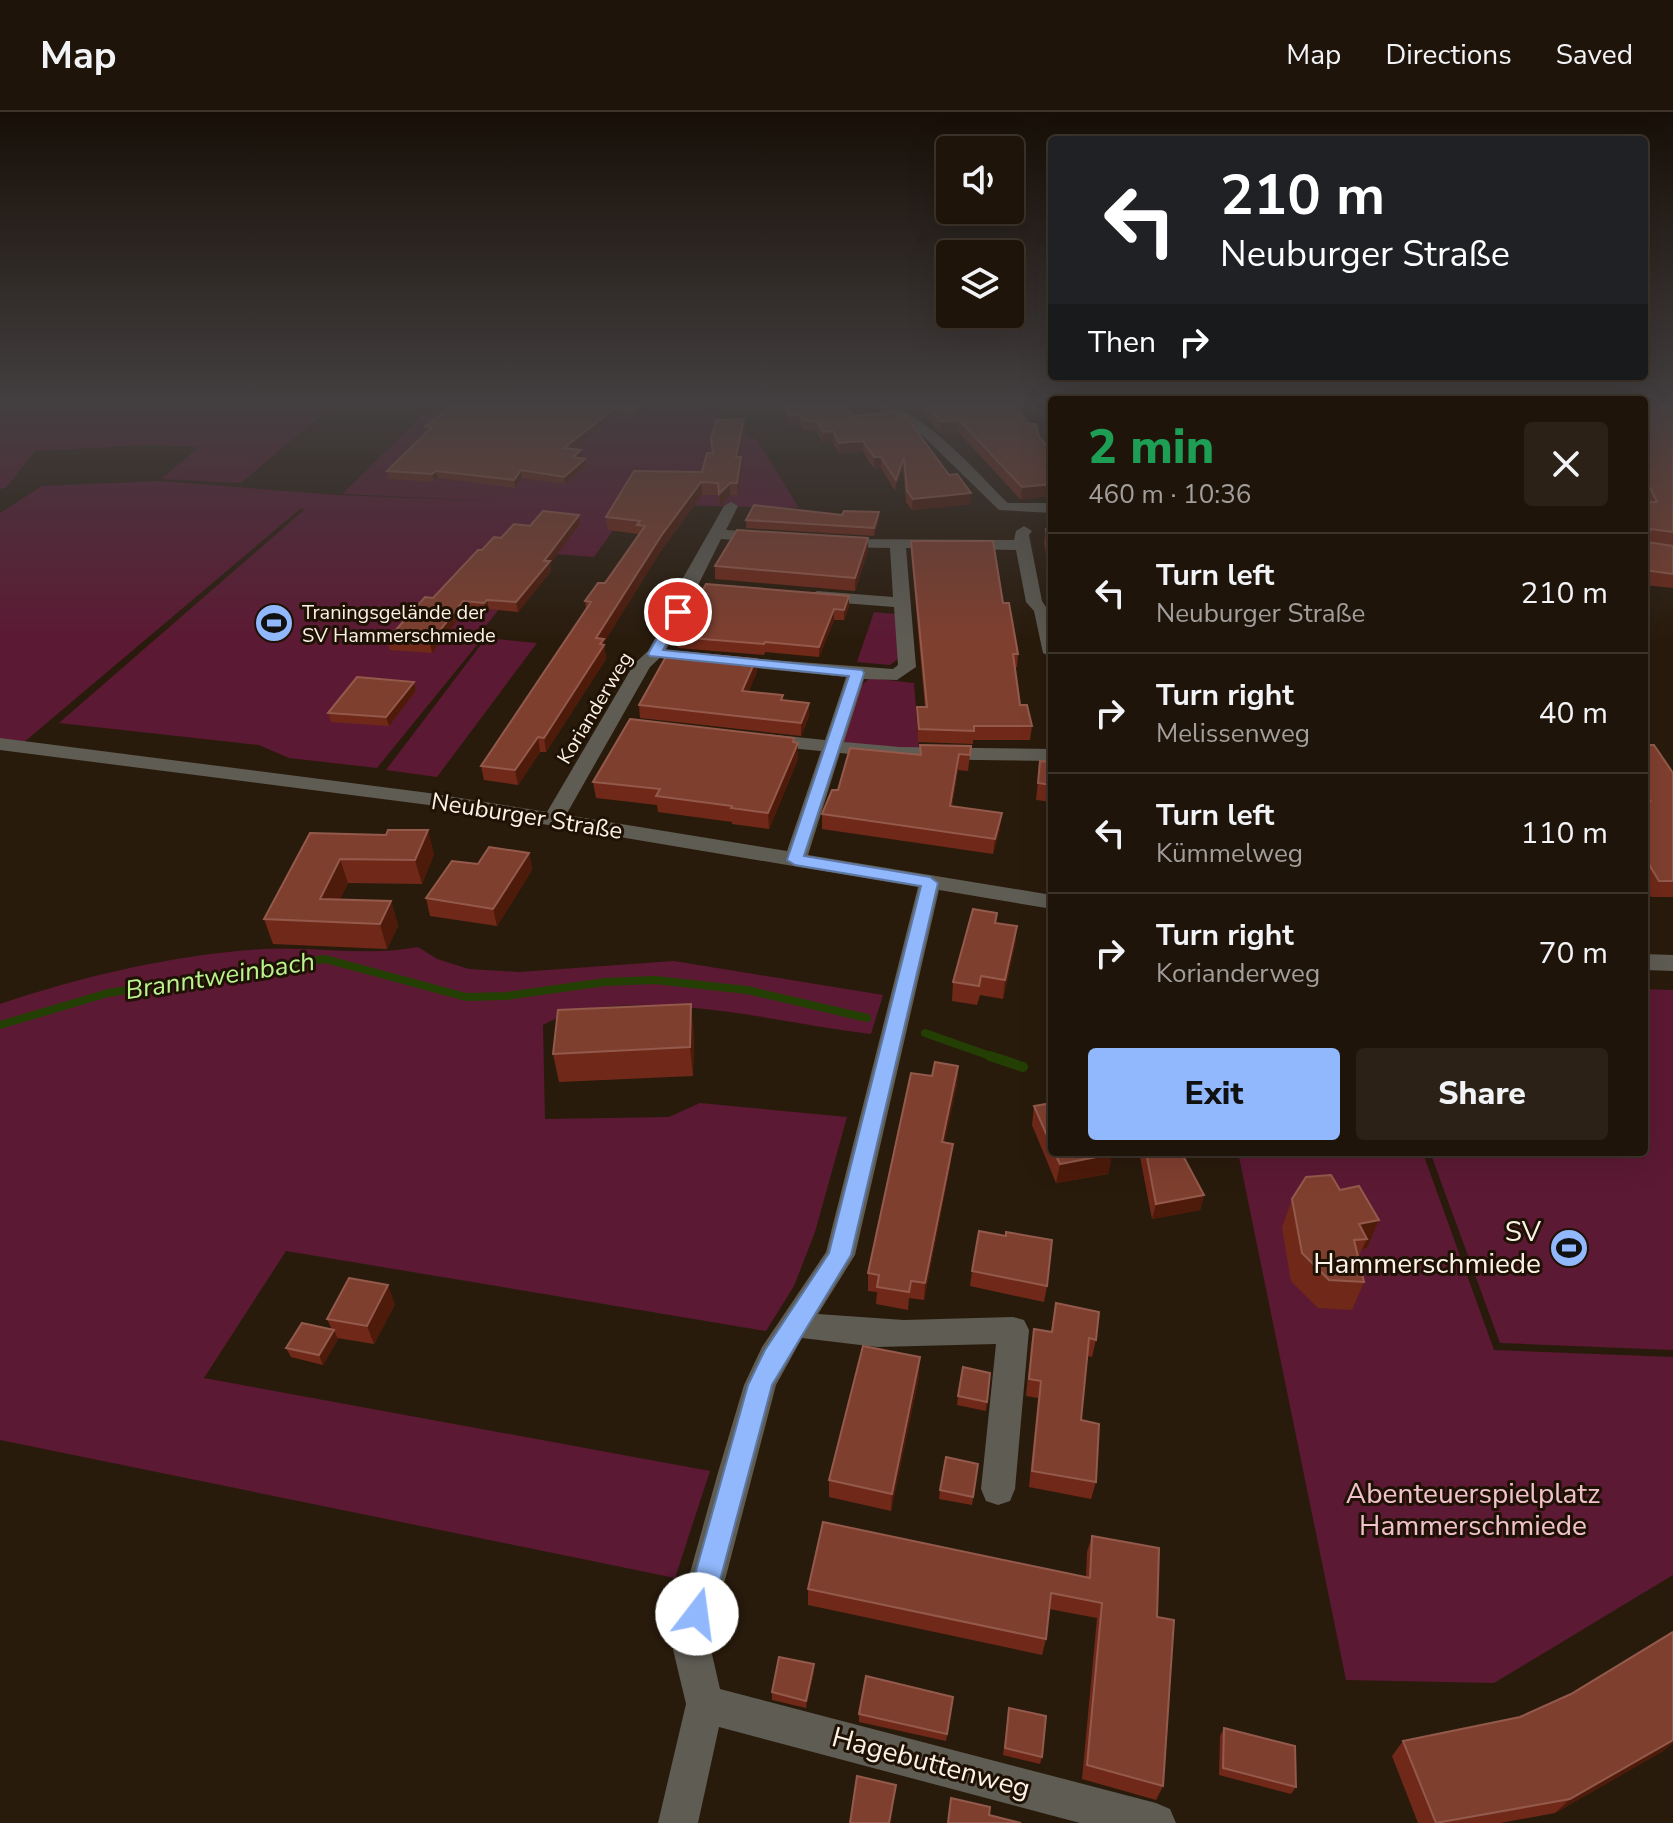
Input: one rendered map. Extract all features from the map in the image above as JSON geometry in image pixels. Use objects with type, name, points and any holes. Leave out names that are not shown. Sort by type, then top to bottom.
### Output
[{"type":"street","points":[[975,481],[999,505],[1019,510],[1048,508]]},
{"type":"street","name":"Korianderweg","points":[[553,820],[643,664],[655,654],[695,586],[731,506]]},
{"type":"street","points":[[1019,510],[1034,602],[1042,610],[1048,636]]},
{"type":"street","points":[[716,534],[776,538]]},
{"type":"street","points":[[816,540],[898,545],[1023,545]]},
{"type":"street","points":[[709,659],[897,675],[907,667],[898,545]]},
{"type":"street","points":[[791,594],[902,603]]},
{"type":"street","points":[[655,654],[682,656]]},
{"type":"street","points":[[795,860],[857,673]]},
{"type":"street","points":[[610,723],[637,726]]},
{"type":"street","points":[[747,738],[832,749],[1048,755]]},
{"type":"street","name":"Neuburger Straße","points":[[0,744],[429,799],[1048,901]]},
{"type":"street","points":[[678,1823],[705,1704],[690,1641],[760,1385],[840,1255],[930,883]]},
{"type":"street","points":[[1648,962],[1673,963]]},
{"type":"street","points":[[796,1324],[845,1333],[887,1336],[1013,1330],[998,1489]]},
{"type":"street","name":"Hagebuttenweg","points":[[705,1704],[1156,1823]]},
{"type":"green space","points":[[0,481],[12,481],[6,488],[0,489]]},
{"type":"green space","points":[[159,481],[339,495],[515,502],[342,494],[355,481],[782,481],[799,508],[632,504],[594,557],[544,553],[480,633],[481,640],[377,768],[289,758],[259,745],[59,723],[304,510],[300,509],[23,743],[0,741],[0,513],[42,486]]},
{"type":"green space","points":[[198,481],[244,481],[241,483]]},
{"type":"green space","points":[[874,612],[896,614],[899,658],[890,665],[857,662]]},
{"type":"green space","points":[[486,638],[537,643],[437,777],[386,770]]},
{"type":"green space","points":[[870,678],[914,683],[919,748],[845,745],[841,740],[858,688]]},
{"type":"green space","points":[[418,947],[437,959],[469,969],[519,972],[674,961],[883,995],[871,1034],[658,1005],[616,1006],[577,1012],[543,1025],[545,1119],[669,1117],[700,1103],[847,1117],[815,1232],[794,1286],[766,1331],[286,1251],[204,1378],[710,1471],[675,1578],[0,1440],[0,1004],[97,976],[198,956],[283,948],[379,951]]},
{"type":"green space","name":"SV Hammerschmiede","points":[[1648,989],[1673,990],[1673,1350],[1500,1343],[1431,1156],[1648,1156]]},
{"type":"green space","name":"Abenteuerspielplatz Hammerschmiede","points":[[1239,1156],[1424,1156],[1494,1350],[1673,1357],[1673,1575],[1494,1683],[1346,1680]]},
{"type":"building","points":[[628,481],[737,481],[730,483],[719,494],[718,483],[701,482],[661,536],[596,638],[604,639],[600,644],[604,645],[544,738],[538,737],[515,770],[481,766],[591,602],[585,601],[598,583],[605,583],[645,526],[637,525],[640,521],[606,517]]},
{"type":"building","points":[[906,481],[962,481],[971,493],[913,499],[907,491]]},
{"type":"building","points":[[1016,481],[1048,481],[1048,484],[1022,487]]},
{"type":"building","points":[[1648,481],[1673,481],[1673,532],[1650,529],[1648,538],[1648,502],[1657,502]]},
{"type":"building","points":[[754,505],[842,515],[844,511],[879,512],[874,528],[746,520]]},
{"type":"building","points":[[543,511],[579,515],[544,561],[550,561],[516,602],[463,601],[430,643],[387,640],[425,597],[433,598],[478,550],[482,550],[494,537],[501,538],[514,524],[530,526]]},
{"type":"building","points":[[737,530],[868,538],[855,578],[715,566]]},
{"type":"building","points":[[911,541],[993,541],[1003,603],[1009,603],[1018,654],[1013,654],[1020,705],[1027,705],[1032,726],[974,726],[974,731],[919,729],[917,707],[927,707]]},
{"type":"building","points":[[1648,542],[1673,546],[1673,574],[1648,571]]},
{"type":"building","points":[[706,584],[849,596],[844,610],[834,609],[819,647],[677,637]]},
{"type":"building","points":[[669,651],[756,659],[742,691],[783,695],[781,700],[809,703],[801,723],[639,705]]},
{"type":"building","points":[[357,677],[414,682],[386,717],[328,713]]},
{"type":"building","points":[[630,719],[794,738],[793,742],[798,743],[768,813],[731,808],[656,796],[660,789],[593,782]]},
{"type":"building","points":[[920,745],[971,746],[970,755],[959,754],[950,806],[1002,813],[995,839],[822,814],[832,790],[838,790],[850,748],[921,755]]},
{"type":"building","points":[[1648,745],[1654,745],[1673,773],[1673,881],[1659,881],[1648,863]]},
{"type":"building","points":[[1040,761],[1048,762],[1048,784],[1038,783]]},
{"type":"building","points":[[388,830],[428,830],[415,860],[340,859],[320,899],[391,901],[380,924],[264,919],[310,833],[386,835]]},
{"type":"building","points":[[489,847],[529,853],[493,909],[426,898],[452,861],[478,864]]},
{"type":"building","points":[[973,909],[997,913],[995,923],[1017,926],[1005,980],[981,976],[979,986],[953,982]]},
{"type":"building","points":[[691,1004],[690,1047],[553,1054],[558,1010]]},
{"type":"building","points":[[935,1062],[958,1066],[942,1142],[953,1144],[925,1283],[911,1281],[909,1292],[877,1287],[879,1275],[868,1273],[911,1073],[932,1076]]},
{"type":"building","points":[[1048,1104],[1048,1138],[1034,1106]]},
{"type":"building","points":[[1056,1156],[1102,1156],[1060,1164]]},
{"type":"building","points":[[1147,1156],[1183,1156],[1204,1195],[1156,1204]]},
{"type":"building","points":[[1331,1175],[1340,1190],[1359,1186],[1379,1220],[1359,1224],[1367,1239],[1354,1240],[1364,1282],[1329,1280],[1302,1253],[1292,1199],[1306,1177]]},
{"type":"building","points":[[979,1231],[1052,1240],[1047,1286],[972,1271]]},
{"type":"building","points":[[349,1278],[388,1285],[367,1326],[327,1319]]},
{"type":"building","points":[[1056,1303],[1099,1312],[1096,1340],[1089,1338],[1081,1420],[1099,1424],[1096,1482],[1032,1471],[1041,1381],[1029,1379],[1034,1329],[1052,1332]]},
{"type":"building","points":[[302,1323],[334,1330],[319,1355],[286,1348]]},
{"type":"building","points":[[863,1346],[920,1357],[892,1494],[829,1480]]},
{"type":"building","points":[[963,1367],[990,1373],[987,1402],[958,1396]]},
{"type":"building","points":[[946,1457],[978,1464],[973,1497],[940,1490]]},
{"type":"building","points":[[823,1522],[1090,1578],[1092,1536],[1159,1548],[1157,1617],[1174,1620],[1163,1786],[1087,1765],[1102,1603],[1051,1593],[1046,1639],[808,1589]]},
{"type":"building","points":[[1673,1632],[1673,1740],[1570,1799],[1436,1823],[1403,1741],[1520,1717],[1571,1694]]},
{"type":"building","points":[[779,1657],[814,1664],[806,1701],[772,1692]]},
{"type":"building","points":[[866,1676],[953,1697],[947,1734],[859,1714]]},
{"type":"building","points":[[1009,1708],[1046,1716],[1042,1757],[1005,1748]]},
{"type":"building","points":[[1224,1728],[1295,1746],[1296,1787],[1223,1768]]},
{"type":"building","points":[[857,1776],[896,1785],[889,1823],[850,1823]]},
{"type":"building","points":[[951,1798],[990,1807],[989,1815],[1021,1823],[948,1823]]},
{"type":"waterway","name":"Branntweinbach","points":[[0,1025],[108,993],[325,959],[466,997],[506,996],[605,982],[655,980],[747,990],[867,1018]]},
{"type":"waterway","points":[[925,1033],[996,1058]]},
{"type":"waterway","points":[[990,1056],[996,1058]]},
{"type":"waterway","points":[[996,1058],[1023,1067]]},
{"type":"place","name":"Traningsgelände der SV Hammerschmiede","points":[[274,623]]},
{"type":"place","name":"SV Hammerschmiede","points":[[1569,1248]]},
{"type":"route","points":[[678,612],[655,654],[857,673],[795,860],[930,883],[898,1003],[840,1255],[773,1357],[760,1385],[697,1614]]}]
